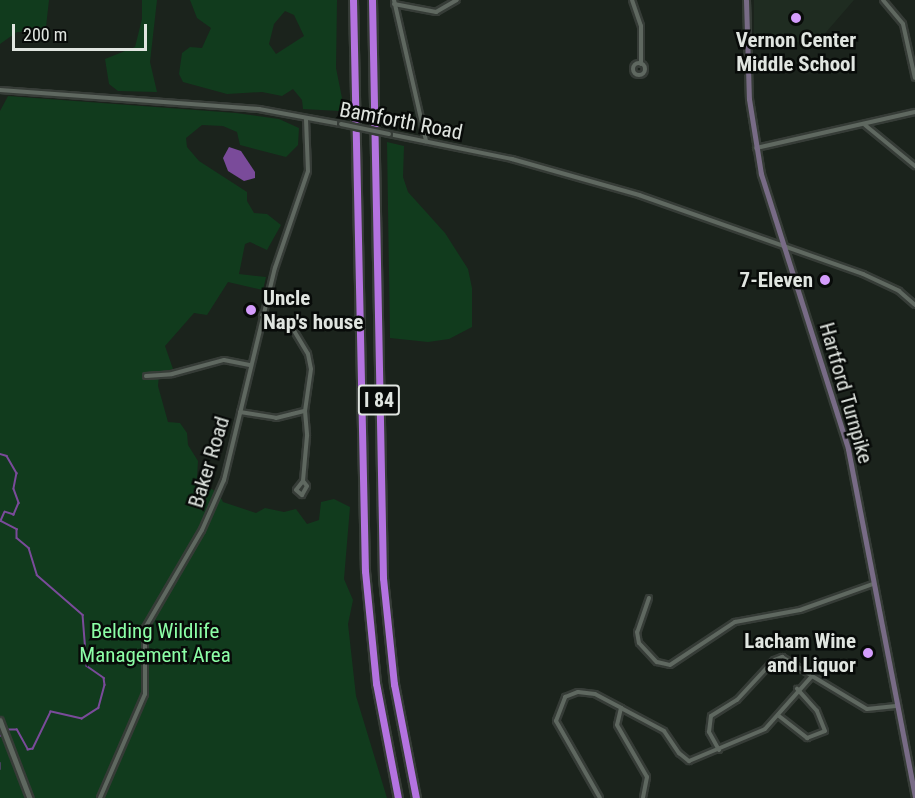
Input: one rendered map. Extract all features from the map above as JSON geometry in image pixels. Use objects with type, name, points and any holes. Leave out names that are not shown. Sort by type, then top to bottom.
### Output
[{"type":"highway","name":"I 84","points":[[353,0],[365,571],[376,683],[399,798]]},
{"type":"highway","name":"I 84","points":[[372,0],[383,578],[394,684],[416,798]]},
{"type":"main road","name":"Hartford Turnpike","points":[[746,0],[746,60],[755,148],[783,248],[839,415],[915,798]]},
{"type":"street","points":[[426,141],[394,2],[436,12],[457,0]]},
{"type":"street","points":[[632,0],[641,26],[641,64]]},
{"type":"street","points":[[883,0],[903,24],[915,78]]},
{"type":"street","name":"Bamforth Road","points":[[0,90],[259,110],[513,159],[596,182],[882,282],[915,305]]},
{"type":"street","points":[[755,148],[915,112]]},
{"type":"street","name":"Baker Road","points":[[100,798],[145,694],[145,628],[215,505],[240,412],[262,315],[308,171],[306,118]]},
{"type":"street","points":[[864,125],[915,166]]},
{"type":"street","points":[[262,315],[293,329],[302,340],[311,369],[306,411],[303,481]]},
{"type":"street","points":[[146,376],[172,374],[224,360],[250,365]]},
{"type":"street","points":[[240,412],[276,418],[306,411]]},
{"type":"street","points":[[649,597],[637,632],[639,643],[657,662],[670,664],[735,622],[800,610],[873,584]]},
{"type":"street","points":[[719,750],[709,732],[711,716],[737,700],[774,660],[782,657],[867,709],[896,706]]},
{"type":"street","points":[[600,798],[556,721],[558,708],[565,698],[578,692],[596,694],[651,723],[689,761],[757,734],[779,716],[797,689],[812,676]]},
{"type":"street","points":[[779,716],[807,738],[825,731],[817,711],[797,689]]},
{"type":"street","points":[[621,708],[617,725],[647,777],[643,798]]},
{"type":"street","points":[[0,720],[30,798]]},
{"type":"shaded area","name":"Vernon Center Middle School","points":[[754,0],[854,0],[815,45],[754,35]]},
{"type":"shaded area","points":[[229,147],[241,151],[255,172],[255,178],[244,181],[228,171],[223,158]]},
{"type":"green space","points":[[0,0],[49,0],[46,27],[35,32],[17,32],[0,44]]},
{"type":"green space","points":[[142,0],[157,0],[150,62],[157,92],[118,91],[109,84],[105,59],[135,47],[142,19]]},
{"type":"green space","points":[[190,0],[337,0],[336,68],[343,103],[339,111],[303,109],[302,100],[293,89],[282,96],[262,92],[227,94],[183,82],[179,74],[182,53],[190,47],[202,48],[211,28],[197,18]],"holes":[[[285,11],[294,15],[304,36],[276,54],[269,44],[274,24]]]},
{"type":"green space","name":"Belding Wildlife Management Area","points":[[8,96],[236,113],[279,119],[299,128],[298,145],[286,157],[240,145],[237,132],[223,126],[202,125],[186,138],[187,147],[199,161],[247,192],[247,201],[254,213],[267,214],[281,225],[267,250],[250,242],[245,244],[239,274],[266,277],[263,290],[228,282],[207,315],[194,313],[165,346],[173,369],[159,374],[158,386],[168,422],[180,423],[187,433],[188,445],[198,461],[197,479],[219,494],[223,502],[256,513],[265,508],[284,512],[296,509],[307,524],[319,520],[321,502],[334,499],[350,507],[344,579],[353,600],[348,624],[356,696],[387,798],[0,798],[0,111]]},
{"type":"green space","points":[[387,142],[404,146],[403,177],[408,192],[445,233],[468,269],[472,288],[472,327],[449,339],[428,342],[390,338]]},
{"type":"waterway","points":[[0,454],[7,456],[17,473],[14,489],[19,503],[14,515],[5,512],[1,521],[17,529],[17,538],[29,548],[37,575],[83,615],[87,666],[104,678],[105,685],[99,708],[82,719],[51,712],[33,749],[28,750],[17,730],[8,730]]},
{"type":"waterway","points":[[0,763],[0,769]]},
{"type":"place","name":"Vernon Center Middle School","points":[[796,18]]},
{"type":"place","name":"7-Eleven","points":[[825,280]]},
{"type":"place","name":"Uncle Nap's house","points":[[251,310]]},
{"type":"place","name":"Lacham Wine and Liquor","points":[[868,653]]}]
